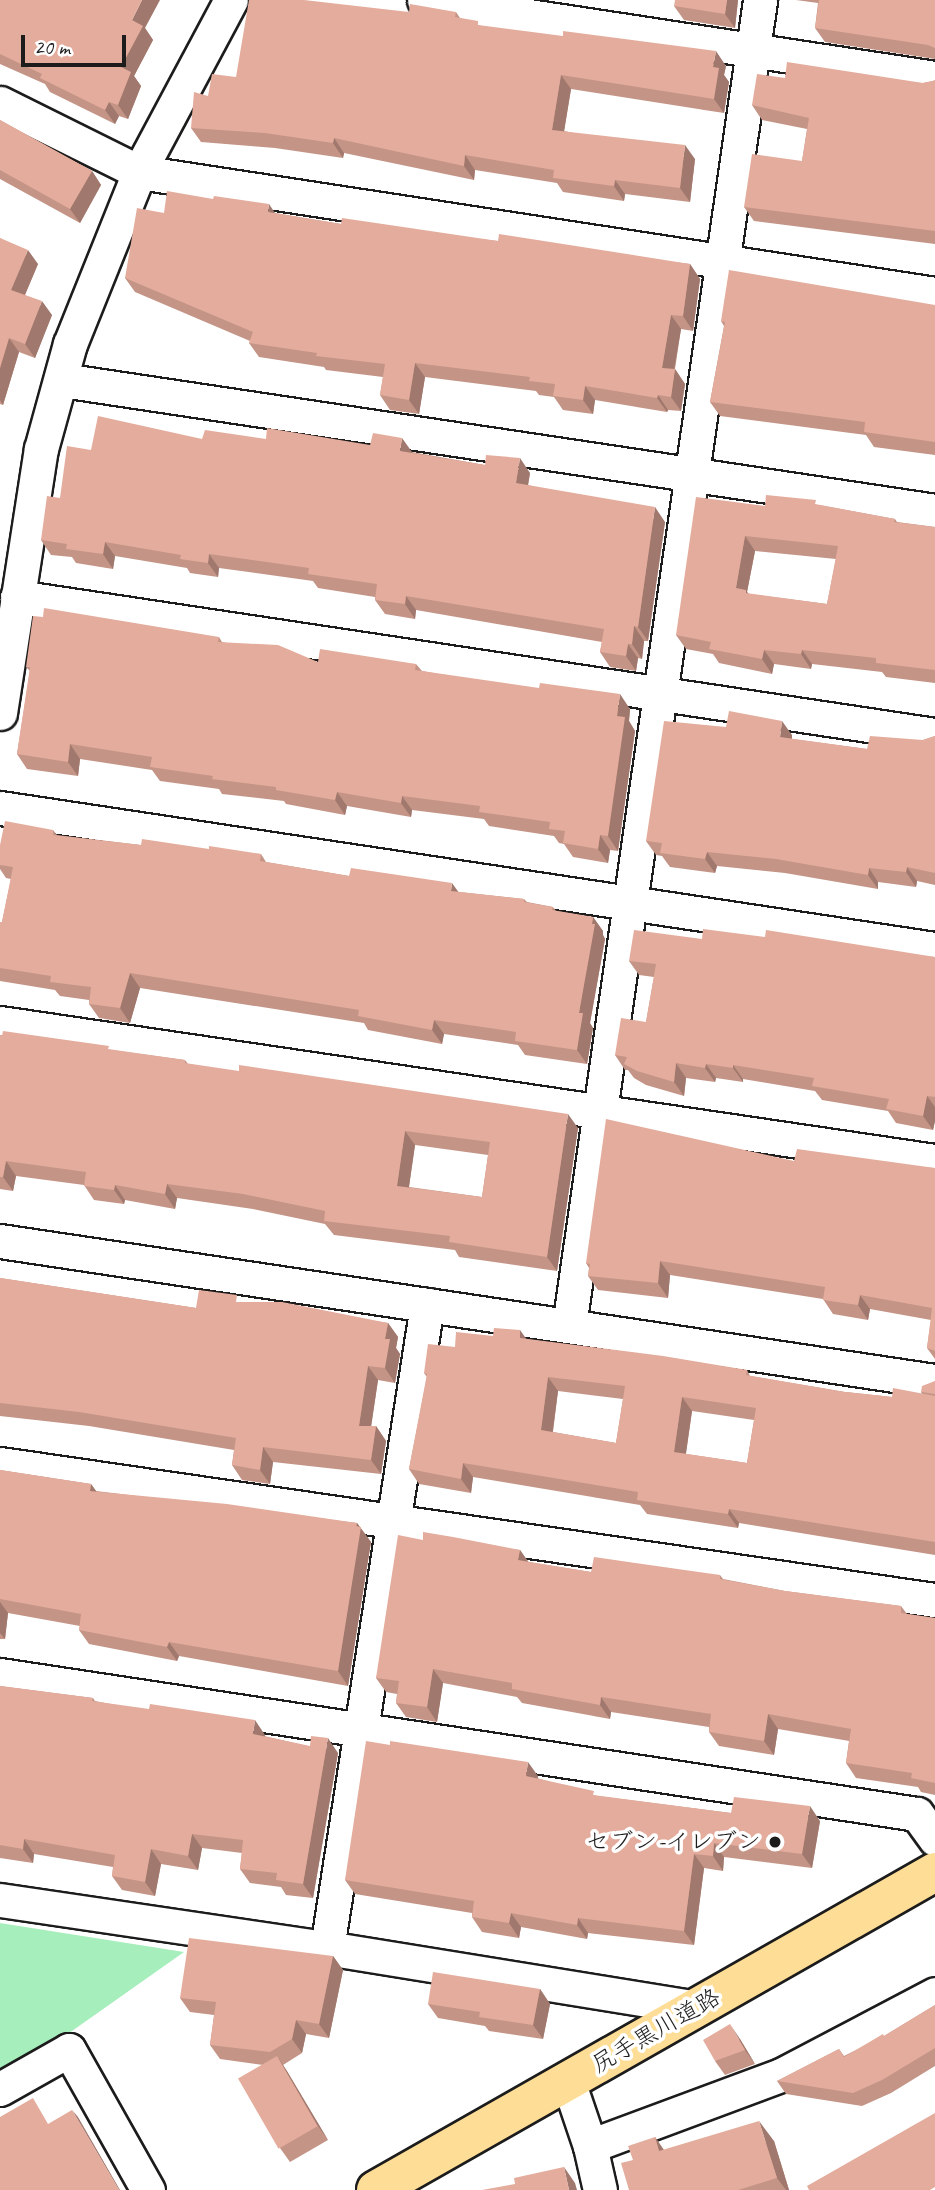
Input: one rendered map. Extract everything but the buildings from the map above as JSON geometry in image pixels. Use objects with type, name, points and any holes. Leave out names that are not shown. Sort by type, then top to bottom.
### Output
[{"type":"main road","name":"尻手黒川道路","points":[[376,2190],[935,1872]]},
{"type":"street","points":[[0,713],[17,597],[13,531],[41,449],[70,344],[139,172],[231,0]]},
{"type":"street","points":[[424,0],[935,78]]},
{"type":"street","points":[[569,1326],[761,0]]},
{"type":"street","points":[[0,103],[139,172],[935,294]]},
{"type":"street","points":[[62,380],[935,511]]},
{"type":"street","points":[[17,597],[935,735]]},
{"type":"street","points":[[0,808],[935,948]]},
{"type":"street","points":[[0,1023],[935,1161]]},
{"type":"street","points":[[0,1241],[935,1381]]},
{"type":"street","points":[[327,1948],[427,1305]]},
{"type":"street","points":[[0,1464],[935,1600]]},
{"type":"street","points":[[0,1675],[917,1814],[935,1839]]},
{"type":"street","points":[[0,1900],[327,1948],[697,2008]]},
{"type":"street","points":[[590,2146],[781,2075],[935,1994]]},
{"type":"street","points":[[0,2089],[69,2050],[148,2190]]},
{"type":"street","points":[[568,2081],[590,2146],[600,2190]]},
{"type":"green space","points":[[0,1923],[184,1952],[72,2031],[0,2072]]},
{"type":"place","name":"セブン-イレブン","points":[[775,1842]]}]
